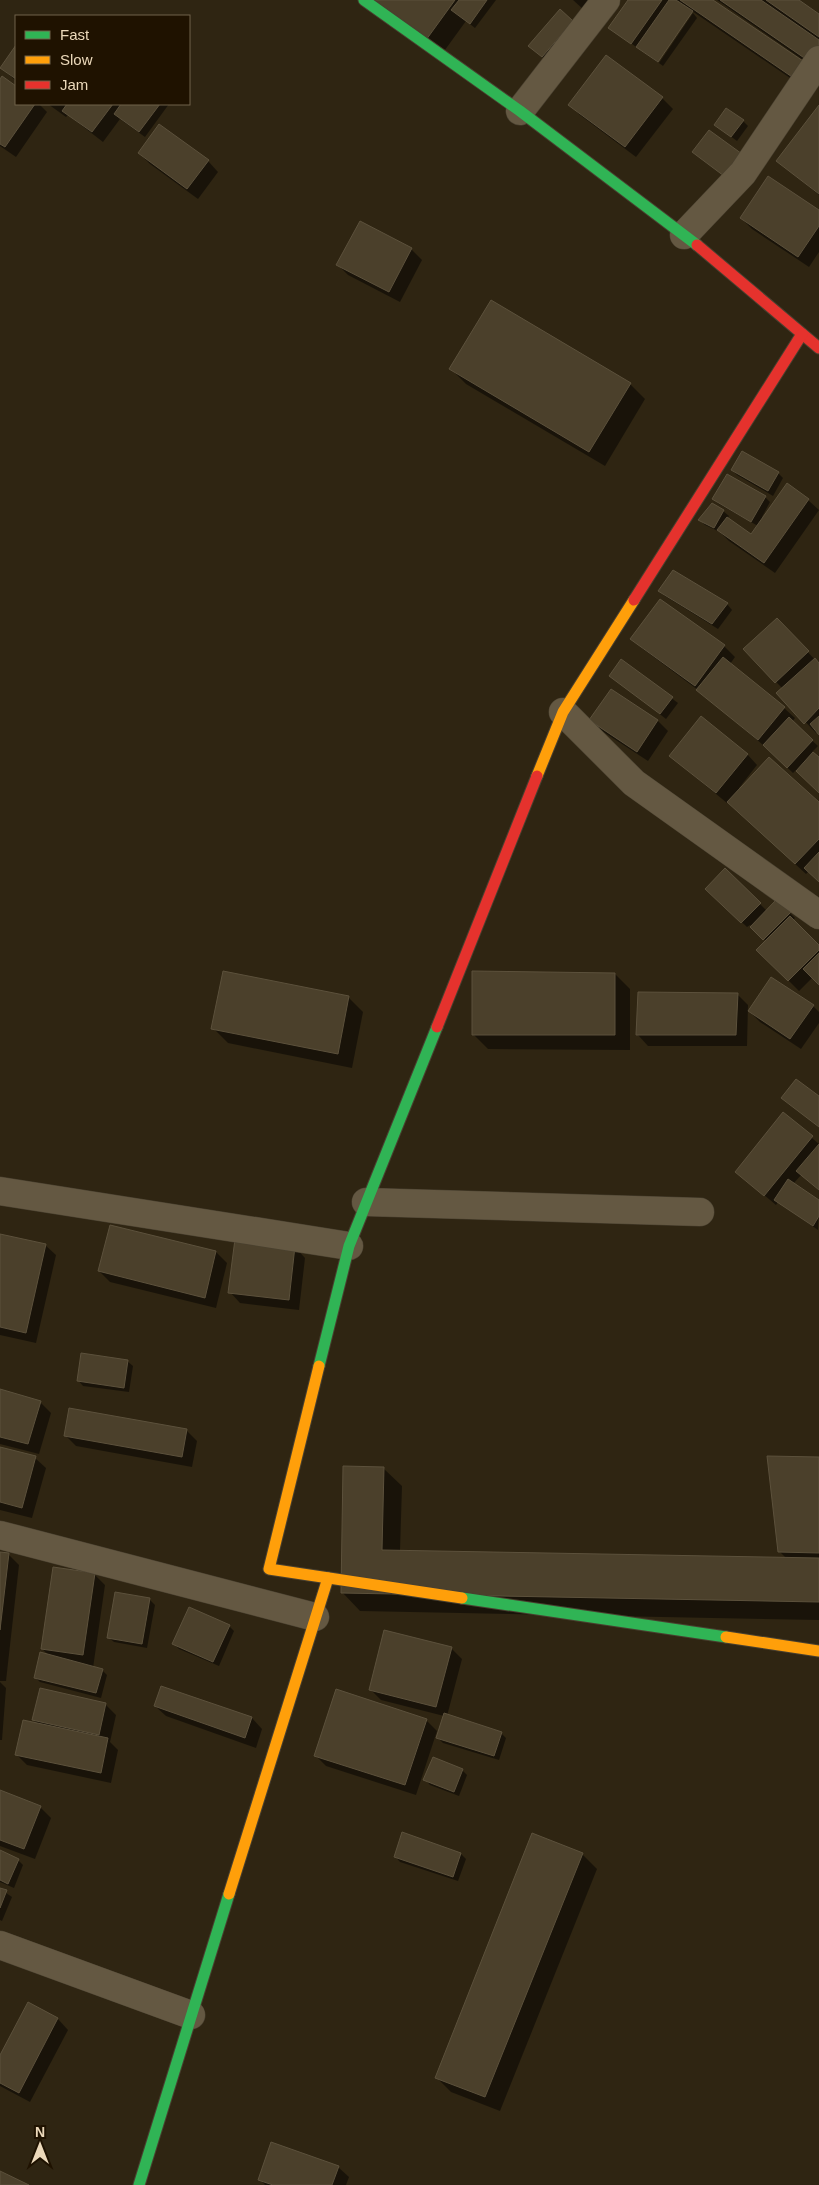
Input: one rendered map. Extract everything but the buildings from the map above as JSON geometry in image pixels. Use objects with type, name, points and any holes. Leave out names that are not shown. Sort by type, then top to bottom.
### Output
[{"type":"street","points":[[364,0],[520,111],[705,251],[819,348]]},
{"type":"street","points":[[520,111],[606,0]]},
{"type":"street","points":[[684,235],[743,173],[819,60]]},
{"type":"street","points":[[802,334],[563,712],[349,1246],[269,1569],[819,1651]]},
{"type":"street","points":[[563,712],[634,783],[819,915]]},
{"type":"street","points":[[0,1191],[349,1246]]},
{"type":"street","points":[[366,1202],[700,1212]]},
{"type":"street","points":[[0,1535],[315,1617]]},
{"type":"street","points":[[138,2185],[328,1578]]},
{"type":"street","points":[[0,1945],[191,2016]]},
{"type":"traffic: fast","points":[[364,0],[520,111],[697,245]]},
{"type":"traffic: fast","points":[[319,1366],[349,1246],[437,1027]]},
{"type":"traffic: fast","points":[[462,1598],[726,1637]]},
{"type":"traffic: fast","points":[[139,2185],[229,1894]]},
{"type":"traffic: slow","points":[[537,776],[563,712],[634,600]]},
{"type":"traffic: slow","points":[[319,1366],[269,1569],[462,1598]]},
{"type":"traffic: slow","points":[[229,1894],[328,1578]]},
{"type":"traffic: slow","points":[[726,1637],[819,1651]]},
{"type":"traffic: jam","points":[[697,245],[819,348]]},
{"type":"traffic: jam","points":[[634,600],[802,334]]},
{"type":"traffic: jam","points":[[437,1027],[537,776]]}]
